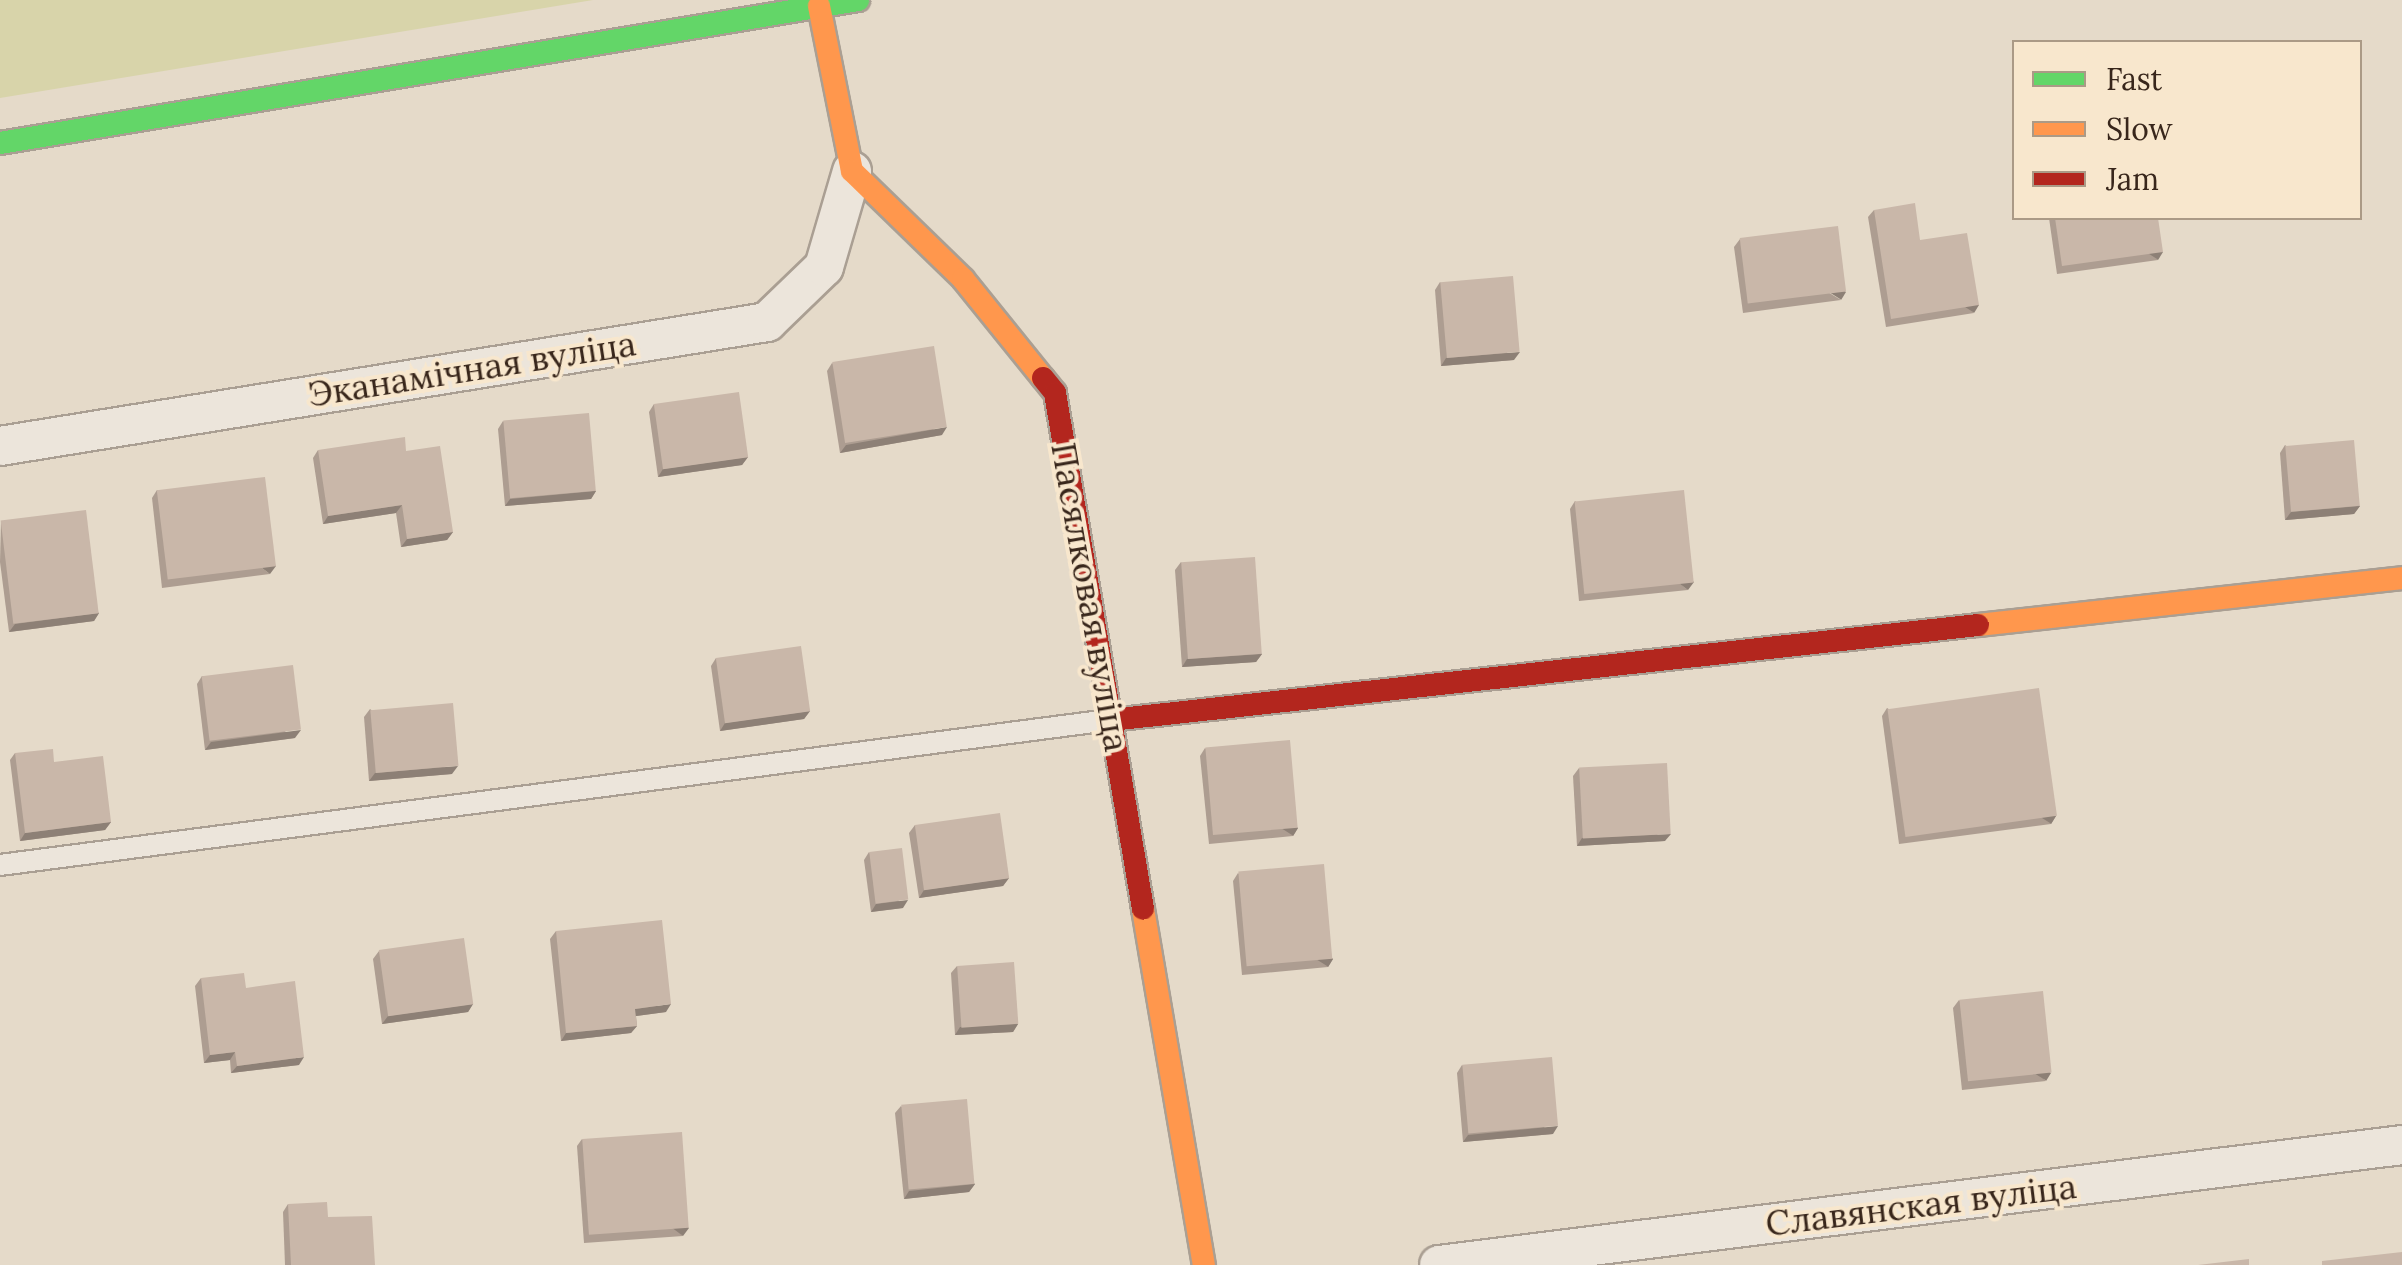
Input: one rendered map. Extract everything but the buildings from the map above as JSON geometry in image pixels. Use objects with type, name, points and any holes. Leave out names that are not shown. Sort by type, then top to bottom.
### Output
[{"type":"street","points":[[0,143],[858,0]]},
{"type":"street","points":[[820,6],[852,171]]},
{"type":"street","name":"Эканамічная вуліца","points":[[0,446],[767,322],[824,267],[852,171]]},
{"type":"street","name":"Пасялковая вуліца","points":[[852,171],[963,279],[1055,393],[1204,1265]]},
{"type":"street","points":[[1111,720],[2402,578]]},
{"type":"street","name":"Славянская вуліца","points":[[1439,1265],[2402,1145]]},
{"type":"lane","points":[[0,865],[1111,720]]},
{"type":"shaded area","points":[[0,0],[593,0],[0,98]]},
{"type":"traffic: fast","points":[[0,143],[858,0]]},
{"type":"traffic: slow","points":[[819,6],[852,171],[963,279],[1043,378]]},
{"type":"traffic: slow","points":[[1978,625],[2402,578]]},
{"type":"traffic: slow","points":[[1143,909],[1204,1265]]},
{"type":"traffic: jam","points":[[1043,378],[1055,393],[1143,909]]},
{"type":"traffic: jam","points":[[1111,720],[1978,625]]}]
